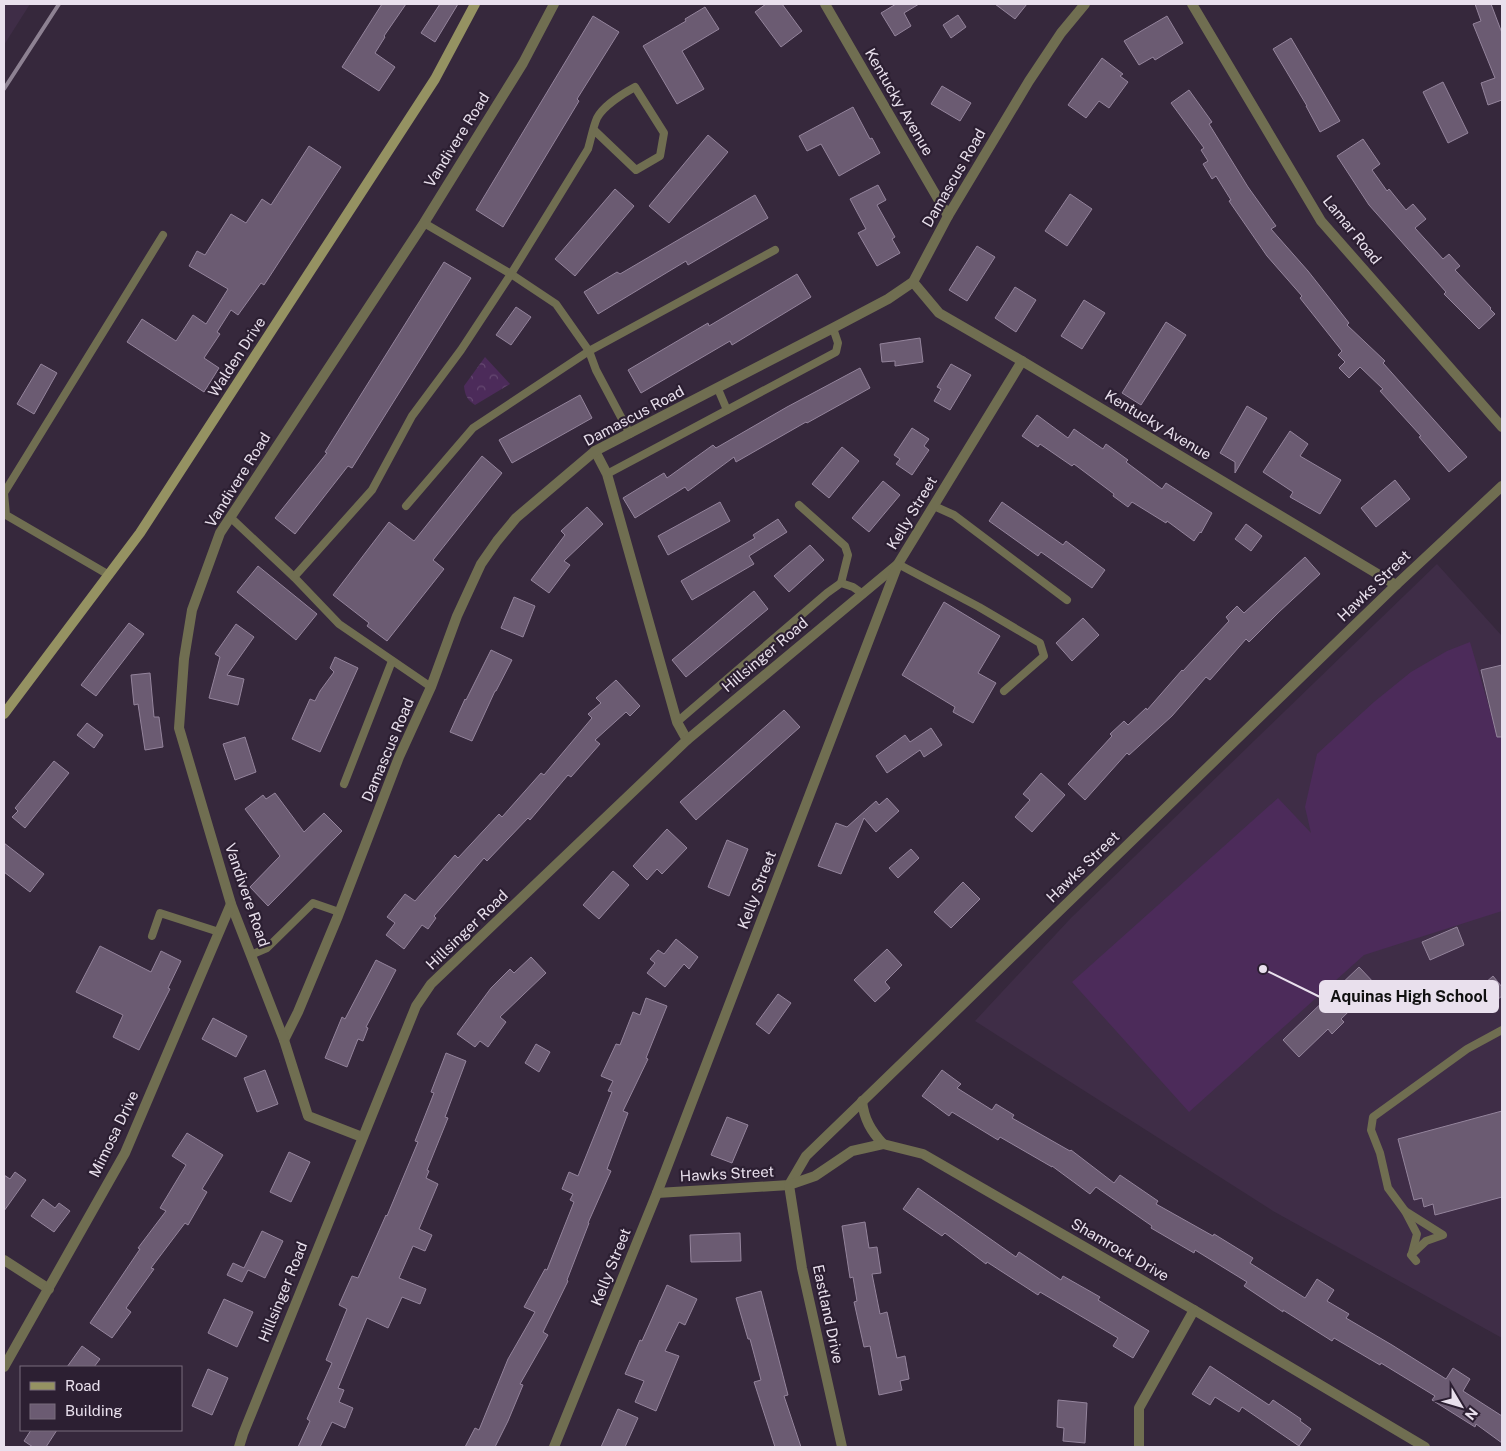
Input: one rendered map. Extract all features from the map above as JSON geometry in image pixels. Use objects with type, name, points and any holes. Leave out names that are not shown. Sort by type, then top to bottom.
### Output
[{"type":"street","name":"Walden Drive","points":[[4,714],[140,533],[430,87],[475,4]]},
{"type":"street","name":"Vandivere Road","points":[[362,1137],[308,1116],[284,1040],[231,904],[179,728],[184,660],[192,610],[220,533],[424,223],[523,63],[554,4]]},
{"type":"street","name":"Kentucky Avenue","points":[[824,4],[948,216]]},
{"type":"street","name":"Damascus Road","points":[[284,1040],[298,1012],[339,912],[399,757],[431,687],[456,616],[481,564],[497,541],[516,518],[595,451],[718,389],[888,299],[913,282],[948,216],[1029,81],[1062,33],[1085,4]]},
{"type":"street","name":"Lamar Road","points":[[1192,4],[1321,221],[1502,427]]},
{"type":"street","name":"Kentucky Avenue","points":[[913,282],[939,313],[1396,585]]},
{"type":"street","name":"Kelly Street","points":[[554,1447],[657,1193],[898,564],[1022,361]]},
{"type":"street","points":[[595,451],[607,474],[677,722],[687,740]]},
{"type":"street","name":"Hawks Street","points":[[657,1193],[789,1185],[806,1156],[862,1101],[1396,585],[1502,486]]},
{"type":"street","name":"Hillsinger Road","points":[[239,1447],[416,1006],[432,984],[687,740],[898,564]]},
{"type":"street","name":"Mimosa Drive","points":[[4,1367],[125,1152],[231,904]]},
{"type":"street","points":[[862,1101],[866,1119],[872,1132],[883,1144]]},
{"type":"street","name":"Shamrock Drive","points":[[789,1185],[815,1176],[852,1151],[883,1144],[923,1154],[1194,1310],[1425,1447]]},
{"type":"street","name":"Eastland Drive","points":[[789,1185],[802,1268],[842,1447]]},
{"type":"street","points":[[4,1260],[49,1289]]},
{"type":"street","points":[[1139,1447],[1139,1408],[1194,1310]]},
{"type":"lane","points":[[294,577],[372,490],[412,416],[461,350],[512,274],[588,149],[598,117],[620,95],[635,87],[664,133],[660,156],[636,170],[594,130]]},
{"type":"lane","points":[[424,223],[512,274],[556,304],[588,351],[630,434]]},
{"type":"lane","points":[[109,575],[5,515],[4,493],[163,235]]},
{"type":"lane","points":[[406,506],[473,428],[588,351],[775,250]]},
{"type":"lane","points":[[607,474],[836,352],[838,343],[833,328]]},
{"type":"lane","points":[[718,389],[728,410]]},
{"type":"lane","points":[[677,722],[841,583],[848,555],[844,546],[798,505]]},
{"type":"lane","points":[[934,506],[954,516],[1067,600]]},
{"type":"lane","points":[[230,517],[294,577],[339,624],[431,687]]},
{"type":"lane","points":[[898,564],[979,607],[1040,643],[1044,656],[1004,691]]},
{"type":"lane","points":[[841,583],[853,587],[863,594]]},
{"type":"lane","points":[[344,784],[392,661]]},
{"type":"lane","points":[[251,955],[267,948],[313,903],[339,912]]},
{"type":"lane","points":[[152,936],[160,913],[219,932]]},
{"type":"lane","points":[[1405,1211],[1443,1235],[1426,1241],[1414,1258],[1417,1234],[1405,1211],[1388,1188],[1380,1153],[1371,1130],[1374,1117],[1467,1049],[1502,1030]]},
{"type":"shaded area","points":[[4,4],[30,4],[4,45]]},
{"type":"shaded area","points":[[1437,564],[1502,636],[1502,1338],[1273,1211],[975,1021],[1071,918]]},
{"type":"green space","points":[[485,357],[510,384],[475,405],[467,397],[464,386]]},
{"type":"green space","points":[[1470,642],[1496,731],[1502,740],[1502,911],[1364,955],[1189,1112],[1072,982],[1278,798],[1311,833],[1305,807],[1317,754],[1374,702],[1411,672],[1447,651]]},
{"type":"building","points":[[382,4],[406,4],[375,53],[395,67],[379,91],[342,67]]},
{"type":"building","points":[[440,4],[458,4],[435,42],[421,33]]},
{"type":"building","points":[[766,4],[782,4],[802,31],[781,47],[755,12]]},
{"type":"building","points":[[896,4],[919,4],[904,13],[911,26],[895,36],[881,13]]},
{"type":"building","points":[[995,4],[1027,4],[1015,19]]},
{"type":"building","points":[[1475,4],[1491,4],[1502,33],[1502,100],[1488,105],[1481,83],[1495,78],[1473,24],[1481,21]]},
{"type":"building","points":[[705,7],[719,29],[682,51],[704,89],[677,104],[643,46],[686,21],[685,19]]},
{"type":"building","points":[[958,15],[966,27],[951,38],[943,25]]},
{"type":"building","points":[[593,16],[619,32],[577,99],[579,101],[503,227],[476,210]]},
{"type":"building","points":[[1167,16],[1183,43],[1155,60],[1153,57],[1139,65],[1124,41]]},
{"type":"building","points":[[1291,38],[1340,121],[1320,132],[1273,49]]},
{"type":"building","points":[[1102,58],[1123,74],[1120,76],[1128,82],[1109,108],[1099,101],[1086,118],[1068,105]]},
{"type":"building","points":[[1443,82],[1468,133],[1448,143],[1423,92]]},
{"type":"building","points":[[942,86],[971,103],[960,121],[931,104]]},
{"type":"building","points":[[1189,90],[1212,122],[1209,124],[1248,187],[1276,226],[1271,229],[1308,271],[1349,323],[1347,325],[1385,361],[1383,363],[1467,457],[1449,472],[1419,437],[1421,436],[1380,391],[1383,389],[1360,367],[1349,378],[1339,368],[1345,362],[1338,355],[1342,351],[1300,298],[1302,296],[1267,256],[1229,201],[1231,200],[1216,176],[1212,179],[1203,164],[1208,161],[1201,150],[1204,148],[1171,103]]},
{"type":"building","points":[[853,107],[870,139],[872,138],[880,153],[839,176],[821,144],[807,151],[799,136]]},
{"type":"building","points":[[708,135],[728,152],[669,223],[649,206]]},
{"type":"building","points":[[1363,139],[1380,164],[1372,170],[1387,191],[1389,189],[1406,210],[1413,204],[1426,219],[1415,228],[1443,259],[1449,254],[1460,266],[1455,270],[1495,314],[1479,329],[1444,294],[1446,292],[1369,205],[1337,156]]},
{"type":"building","points":[[309,146],[341,167],[264,285],[261,283],[238,315],[231,310],[217,332],[220,334],[204,358],[219,368],[204,392],[127,342],[142,319],[176,341],[193,315],[206,324],[228,289],[189,266],[197,251],[205,255],[231,214],[246,223],[262,199],[271,205]]},
{"type":"building","points":[[878,185],[886,200],[877,205],[895,237],[892,239],[900,253],[877,266],[858,233],[866,229],[850,199]]},
{"type":"building","points":[[615,189],[634,206],[575,276],[555,259]]},
{"type":"building","points":[[1070,194],[1092,209],[1067,246],[1045,231]]},
{"type":"building","points":[[755,195],[768,218],[688,265],[686,261],[598,314],[584,292],[617,272],[620,274]]},
{"type":"building","points":[[977,246],[995,257],[967,301],[949,290]]},
{"type":"building","points":[[444,262],[471,278],[352,468],[348,466],[295,534],[275,518],[327,453],[325,452]]},
{"type":"building","points":[[797,274],[811,297],[732,345],[730,341],[641,393],[628,370],[708,323],[709,326]]},
{"type":"building","points":[[1015,287],[1036,300],[1016,332],[995,318]]},
{"type":"building","points":[[1084,300],[1105,313],[1082,349],[1061,336]]},
{"type":"building","points":[[516,307],[531,317],[511,345],[496,335]]},
{"type":"building","points":[[1166,322],[1186,335],[1141,405],[1122,393]]},
{"type":"building","points":[[920,338],[923,362],[895,366],[895,361],[882,362],[880,344]]},
{"type":"building","points":[[41,364],[57,373],[34,414],[17,404]]},
{"type":"building","points":[[951,364],[971,375],[950,410],[934,401],[941,389],[937,387]]},
{"type":"building","points":[[860,368],[870,388],[736,462],[734,457],[688,491],[685,487],[635,518],[623,498],[664,473],[667,478],[713,445],[716,448]]},
{"type":"building","points":[[580,395],[592,418],[512,463],[499,440]]},
{"type":"building","points":[[1247,406],[1267,418],[1235,473],[1235,462],[1220,453]]},
{"type":"building","points":[[1037,415],[1068,438],[1074,429],[1103,449],[1106,444],[1128,460],[1126,462],[1162,489],[1166,483],[1212,513],[1201,533],[1194,541],[1167,521],[1166,523],[1132,502],[1128,507],[1074,464],[1072,466],[1040,444],[1038,447],[1022,436]]},
{"type":"building","points":[[912,428],[929,439],[924,446],[929,450],[912,475],[896,464],[900,459],[894,455]]},
{"type":"building","points":[[1290,431],[1308,444],[1300,456],[1341,480],[1320,514],[1290,497],[1293,492],[1263,472]]},
{"type":"building","points":[[842,447],[859,461],[829,498],[812,484]]},
{"type":"building","points":[[482,456],[502,473],[433,560],[444,569],[387,641],[367,626],[369,623],[333,595],[389,522],[414,541]]},
{"type":"building","points":[[1395,480],[1410,499],[1376,527],[1361,508]]},
{"type":"building","points":[[883,481],[900,495],[869,532],[852,518]]},
{"type":"building","points":[[720,502],[730,521],[668,555],[658,536]]},
{"type":"building","points":[[1002,502],[1063,545],[1066,541],[1105,570],[1092,588],[1041,552],[1038,556],[989,521]]},
{"type":"building","points":[[587,507],[603,524],[564,561],[570,565],[549,593],[531,580],[565,535],[561,531]]},
{"type":"building","points":[[778,519],[787,532],[749,556],[754,564],[692,600],[681,581],[755,538],[753,535]]},
{"type":"building","points":[[1246,524],[1262,536],[1251,551],[1235,539]]},
{"type":"building","points":[[810,545],[824,560],[789,592],[774,576]]},
{"type":"building","points":[[1305,557],[1320,574],[1249,642],[1246,639],[1210,680],[1206,677],[1172,716],[1129,755],[1127,753],[1085,800],[1068,784],[1112,736],[1110,734],[1124,721],[1128,725],[1146,708],[1147,710],[1229,621],[1226,617],[1237,606],[1244,613]]},
{"type":"building","points":[[258,566],[317,614],[296,640],[237,592]]},
{"type":"building","points":[[754,591],[768,609],[686,677],[672,660]]},
{"type":"building","points":[[514,597],[535,606],[523,637],[501,628]]},
{"type":"building","points":[[944,602],[1000,636],[978,673],[996,683],[973,723],[953,712],[955,707],[902,675]]},
{"type":"building","points":[[1083,618],[1099,635],[1072,661],[1056,643]]},
{"type":"building","points":[[129,623],[144,634],[96,696],[81,685]]},
{"type":"building","points":[[236,624],[254,637],[227,675],[244,679],[238,705],[209,698],[220,657],[215,654]]},
{"type":"building","points":[[491,650],[512,660],[495,691],[472,741],[450,732]]},
{"type":"building","points":[[335,657],[358,668],[320,752],[292,739],[310,699],[315,701],[334,672],[330,668]]},
{"type":"building","points":[[1502,665],[1502,737],[1497,737],[1481,670]]},
{"type":"building","points":[[150,673],[154,717],[159,717],[163,747],[145,750],[138,704],[134,705],[131,675]]},
{"type":"building","points":[[616,680],[640,706],[630,716],[626,712],[595,740],[600,744],[571,777],[568,775],[530,820],[528,818],[487,861],[484,858],[434,916],[436,918],[428,929],[422,925],[404,949],[386,935],[395,923],[387,917],[405,894],[415,901],[455,855],[458,858],[499,814],[502,817],[541,773],[544,775],[592,718],[588,714],[601,703],[596,698]]},
{"type":"building","points":[[784,710],[800,727],[696,820],[680,802]]},
{"type":"building","points":[[87,723],[103,735],[94,748],[77,735]]},
{"type":"building","points":[[931,728],[942,745],[924,757],[920,750],[887,773],[876,756],[905,735],[910,742]]},
{"type":"building","points":[[245,737],[256,772],[235,780],[223,744]]},
{"type":"building","points":[[54,761],[69,773],[25,828],[12,817],[18,811],[15,808]]},
{"type":"building","points":[[1041,773],[1065,795],[1032,832],[1015,817],[1030,800],[1023,794]]},
{"type":"building","points":[[275,793],[304,832],[324,813],[342,831],[268,906],[250,887],[280,856],[245,809],[263,795],[266,799]]},
{"type":"building","points":[[887,798],[899,811],[876,832],[864,818],[841,874],[818,866],[836,823],[847,827],[876,801],[879,805]]},
{"type":"building","points":[[667,829],[687,848],[662,874],[657,869],[647,880],[633,866]]},
{"type":"building","points":[[727,840],[748,849],[729,896],[708,887]]},
{"type":"building","points":[[4,843],[44,874],[30,892],[4,872]]},
{"type":"building","points":[[911,849],[919,858],[898,878],[889,868]]},
{"type":"building","points":[[613,871],[629,885],[599,919],[583,905]]},
{"type":"building","points":[[963,882],[980,899],[951,928],[934,912]]},
{"type":"building","points":[[1457,927],[1464,945],[1430,960],[1422,942]]},
{"type":"building","points":[[676,939],[698,957],[689,969],[684,964],[665,987],[647,973],[655,963],[650,959],[658,950],[664,954]]},
{"type":"building","points":[[100,946],[151,972],[161,951],[181,961],[168,988],[170,989],[139,1050],[113,1037],[123,1015],[76,992]]},
{"type":"building","points":[[887,949],[902,965],[885,982],[890,988],[875,1002],[854,980]]},
{"type":"building","points":[[531,957],[546,973],[500,1017],[506,1022],[488,1047],[480,1041],[475,1047],[457,1034],[491,988],[510,969],[514,973]]},
{"type":"building","points":[[376,960],[396,970],[366,1027],[368,1028],[363,1041],[358,1039],[347,1067],[325,1058],[342,1017],[345,1019]]},
{"type":"building","points":[[1359,967],[1376,985],[1341,1019],[1344,1022],[1332,1034],[1328,1029],[1299,1057],[1283,1040]]},
{"type":"building","points":[[1493,976],[1502,987],[1502,996],[1488,1007],[1475,992]]},
{"type":"building","points":[[778,994],[791,1003],[769,1034],[756,1024]]},
{"type":"building","points":[[646,998],[667,1006],[646,1058],[648,1059],[623,1111],[628,1113],[607,1169],[611,1171],[588,1223],[568,1281],[543,1332],[548,1335],[520,1384],[523,1385],[495,1447],[465,1447],[475,1428],[479,1430],[508,1359],[535,1312],[524,1307],[545,1269],[547,1270],[574,1202],[570,1200],[573,1194],[562,1189],[569,1172],[578,1176],[612,1092],[608,1091],[613,1081],[601,1076],[616,1044],[620,1045],[633,1012],[640,1015]]},
{"type":"building","points":[[213,1018],[247,1036],[236,1057],[202,1039]]},
{"type":"building","points":[[536,1044],[550,1052],[539,1072],[525,1063]]},
{"type":"building","points":[[446,1053],[466,1061],[445,1117],[448,1118],[427,1170],[429,1171],[426,1178],[438,1184],[419,1229],[432,1235],[425,1251],[413,1246],[399,1278],[426,1289],[420,1304],[402,1297],[388,1328],[367,1318],[338,1388],[344,1390],[339,1402],[353,1408],[345,1428],[332,1422],[320,1447],[298,1447],[310,1421],[307,1419],[332,1363],[326,1360],[347,1309],[339,1305],[352,1276],[358,1278],[387,1216],[418,1142],[415,1141],[434,1093],[431,1092]]},
{"type":"building","points":[[265,1070],[278,1104],[257,1112],[244,1078]]},
{"type":"building","points":[[942,1070],[961,1084],[957,1088],[992,1110],[996,1104],[1014,1115],[1012,1118],[1071,1150],[1114,1183],[1120,1175],[1158,1201],[1156,1204],[1213,1236],[1214,1234],[1253,1258],[1250,1263],[1305,1298],[1317,1279],[1334,1290],[1327,1301],[1349,1314],[1346,1318],[1446,1379],[1453,1368],[1470,1379],[1463,1391],[1502,1416],[1502,1443],[1476,1424],[1475,1427],[1432,1400],[1435,1396],[1381,1363],[1380,1365],[1334,1338],[1332,1341],[1283,1310],[1283,1312],[1244,1286],[1247,1282],[1195,1250],[1194,1253],[1151,1228],[1152,1226],[1096,1187],[1090,1194],[1052,1166],[1000,1137],[998,1140],[952,1112],[949,1116],[922,1096]]},
{"type":"building","points":[[1502,1111],[1502,1197],[1435,1215],[1433,1204],[1424,1207],[1422,1198],[1414,1200],[1398,1139]]},
{"type":"building","points":[[727,1117],[748,1125],[732,1163],[711,1155]]},
{"type":"building","points":[[187,1133],[223,1155],[202,1189],[207,1192],[188,1225],[185,1223],[151,1268],[154,1269],[126,1308],[131,1312],[112,1338],[90,1323],[140,1249],[138,1248],[166,1211],[160,1208],[186,1165],[172,1156]]},
{"type":"building","points":[[289,1152],[310,1162],[291,1202],[270,1192]]},
{"type":"building","points":[[15,1172],[26,1180],[4,1211],[4,1175],[10,1179]]},
{"type":"building","points":[[918,1188],[1016,1257],[1019,1252],[1061,1280],[1063,1276],[1100,1297],[1098,1300],[1149,1331],[1133,1358],[1113,1346],[1118,1338],[1040,1292],[1038,1295],[987,1262],[986,1264],[945,1233],[942,1236],[903,1209]]},
{"type":"building","points":[[43,1199],[55,1208],[59,1203],[70,1211],[54,1232],[31,1216]]},
{"type":"building","points":[[865,1222],[869,1248],[877,1247],[881,1273],[872,1274],[880,1314],[887,1312],[897,1358],[905,1356],[909,1379],[900,1381],[902,1390],[879,1395],[870,1346],[864,1347],[854,1302],[857,1301],[853,1277],[850,1278],[842,1226]]},
{"type":"building","points":[[262,1231],[283,1241],[265,1278],[248,1270],[242,1282],[227,1275],[233,1263],[244,1268]]},
{"type":"building","points":[[740,1233],[741,1261],[691,1262],[690,1235]]},
{"type":"building","points":[[667,1285],[697,1299],[685,1325],[679,1322],[665,1351],[679,1356],[656,1411],[635,1402],[644,1381],[625,1374]]},
{"type":"building","points":[[761,1291],[788,1395],[784,1396],[801,1447],[775,1447],[754,1382],[761,1380],[736,1298]]},
{"type":"building","points":[[224,1299],[253,1312],[237,1347],[208,1333]]},
{"type":"building","points":[[82,1346],[100,1359],[95,1366],[68,1366]]},
{"type":"building","points":[[1210,1366],[1269,1405],[1273,1400],[1301,1419],[1300,1421],[1311,1429],[1299,1446],[1242,1407],[1239,1412],[1215,1397],[1210,1405],[1192,1394]]},
{"type":"building","points":[[208,1369],[228,1378],[212,1415],[192,1406]]},
{"type":"building","points":[[1058,1400],[1087,1403],[1085,1443],[1063,1441],[1064,1428],[1057,1427]]},
{"type":"building","points":[[618,1409],[638,1418],[625,1447],[601,1447]]},
{"type":"building","points":[[30,1431],[56,1431],[46,1447],[33,1447],[24,1441]]},
{"type":"railway","points":[[4,89],[59,4]]},
{"type":"place","name":"Aquinas High School","points":[[1263,969]]}]
